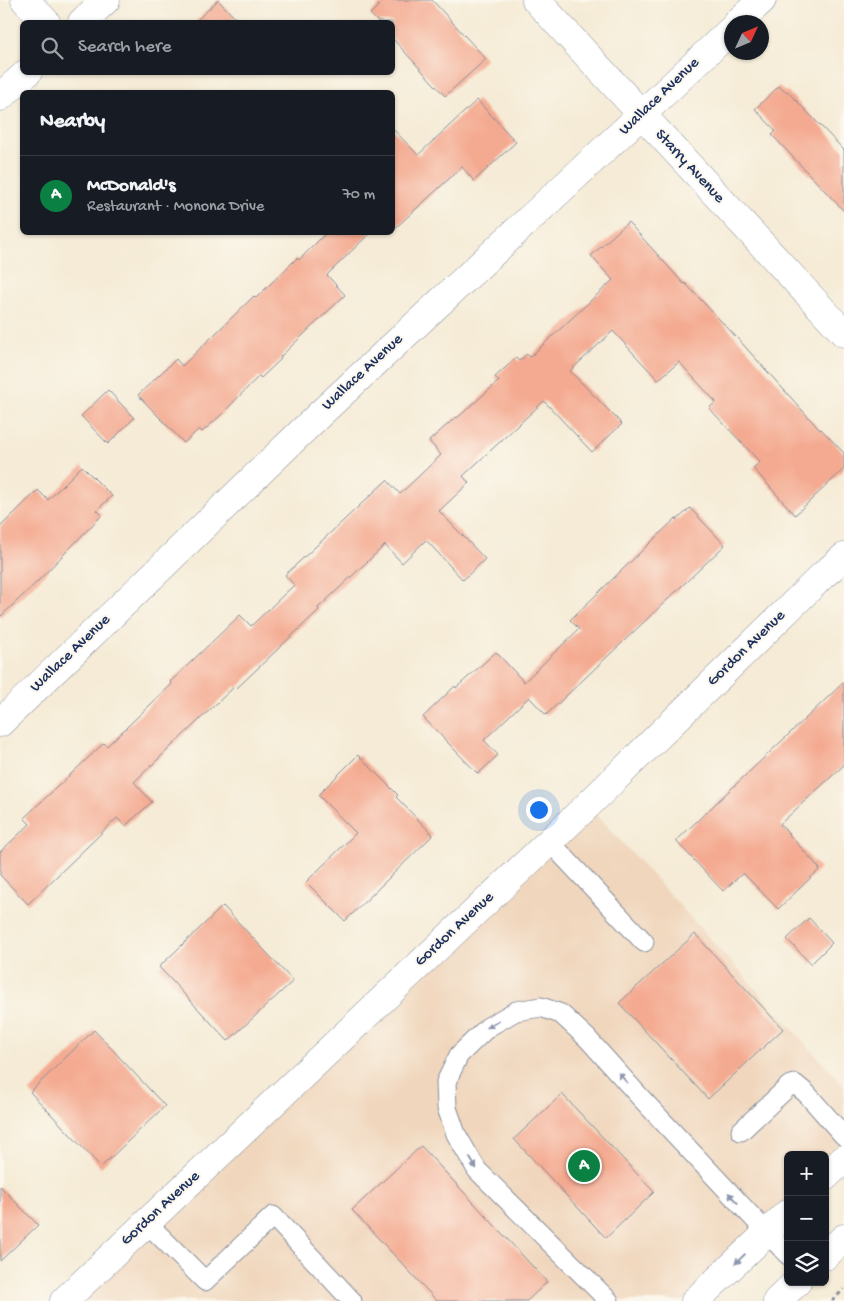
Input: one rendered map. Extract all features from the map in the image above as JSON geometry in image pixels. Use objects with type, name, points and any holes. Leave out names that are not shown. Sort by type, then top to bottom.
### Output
[{"type":"street","points":[[25,0],[44,20]]},
{"type":"street","points":[[84,20],[106,0]]},
{"type":"street","name":"Starry Avenue","points":[[536,0],[844,333]]},
{"type":"street","points":[[746,15],[762,0]]},
{"type":"street","name":"Wallace Avenue","points":[[0,723],[320,414],[724,37]]},
{"type":"street","points":[[0,97],[25,75]]},
{"type":"street","name":"Gordon Avenue","points":[[64,1301],[588,805],[822,576],[844,557]]},
{"type":"street","points":[[829,1173],[844,1160]]},
{"type":"street","points":[[695,1301],[784,1217]]},
{"type":"street","points":[[829,1252],[844,1238]]},
{"type":"street","points":[[778,1301],[793,1286]]},
{"type":"lane","points":[[549,841],[644,942]]},
{"type":"lane","points":[[609,1301],[477,1170],[456,1134],[447,1108],[446,1082],[459,1055],[488,1026],[516,1011],[540,1007],[561,1014],[588,1038],[784,1251]]},
{"type":"lane","points":[[741,1131],[789,1086],[795,1084],[844,1136]]},
{"type":"lane","points":[[147,1223],[205,1281],[273,1216],[352,1301]]},
{"type":"path","points":[[832,1301],[844,1289]]},
{"type":"shaded area","points":[[588,805],[844,1086],[844,1159],[829,1173],[829,1151],[784,1151],[784,1217],[695,1301],[64,1301]]},
{"type":"building","points":[[218,0],[237,20],[197,20]]},
{"type":"building","points":[[384,0],[432,0],[486,59],[445,96],[395,41],[395,20],[376,20],[370,14]]},
{"type":"building","points":[[779,86],[785,92],[787,91],[844,150],[844,211],[772,135],[776,131],[755,109]]},
{"type":"building","points":[[477,100],[516,142],[474,181],[462,167],[395,228],[395,131],[418,155]]},
{"type":"building","points":[[628,222],[684,284],[739,340],[820,430],[844,453],[844,469],[795,515],[753,468],[760,462],[709,408],[716,402],[679,362],[658,380],[613,331],[570,371],[622,424],[592,452],[544,401],[463,476],[469,483],[439,511],[485,559],[463,580],[426,540],[402,563],[385,545],[237,688],[235,686],[134,782],[152,802],[125,826],[117,818],[28,904],[0,875],[0,852],[30,824],[24,818],[104,743],[107,746],[240,615],[251,626],[294,585],[285,575],[387,480],[400,494],[441,455],[429,441],[499,381],[495,377],[516,358],[519,361],[527,354],[530,357],[613,280],[591,256]]},
{"type":"building","points":[[324,235],[368,235],[327,275],[345,295],[280,357],[281,359],[261,378],[259,376],[220,416],[202,432],[199,429],[184,443],[138,395],[176,359],[182,366],[254,296],[256,298],[297,258],[299,260]]},
{"type":"building","points":[[108,390],[134,418],[108,444],[81,416]]},
{"type":"building","points":[[82,466],[112,496],[97,510],[102,515],[0,617],[0,527],[38,490],[48,500]]},
{"type":"building","points":[[690,508],[725,545],[546,715],[529,697],[484,740],[498,755],[478,774],[423,717],[455,686],[456,688],[496,652],[524,682],[579,629],[570,620],[676,518],[677,520]]},
{"type":"building","points":[[844,682],[844,765],[780,824],[820,869],[778,909],[743,873],[723,891],[676,841]]},
{"type":"building","points":[[358,755],[398,795],[396,797],[433,835],[345,921],[306,882],[356,833],[318,795]]},
{"type":"building","points":[[223,906],[293,981],[228,1041],[159,967]]},
{"type":"building","points":[[809,918],[832,943],[811,964],[787,939]]},
{"type":"building","points":[[695,934],[783,1029],[708,1099],[619,1003]]},
{"type":"building","points":[[94,1030],[165,1106],[101,1167],[30,1092]]},
{"type":"building","points":[[562,1094],[654,1192],[606,1238],[514,1139]]},
{"type":"building","points":[[421,1146],[547,1282],[527,1301],[437,1301],[352,1210]]},
{"type":"building","points":[[0,1186],[38,1225],[0,1261]]},
{"type":"place","name":"McDonald's","points":[[584,1166]]}]
